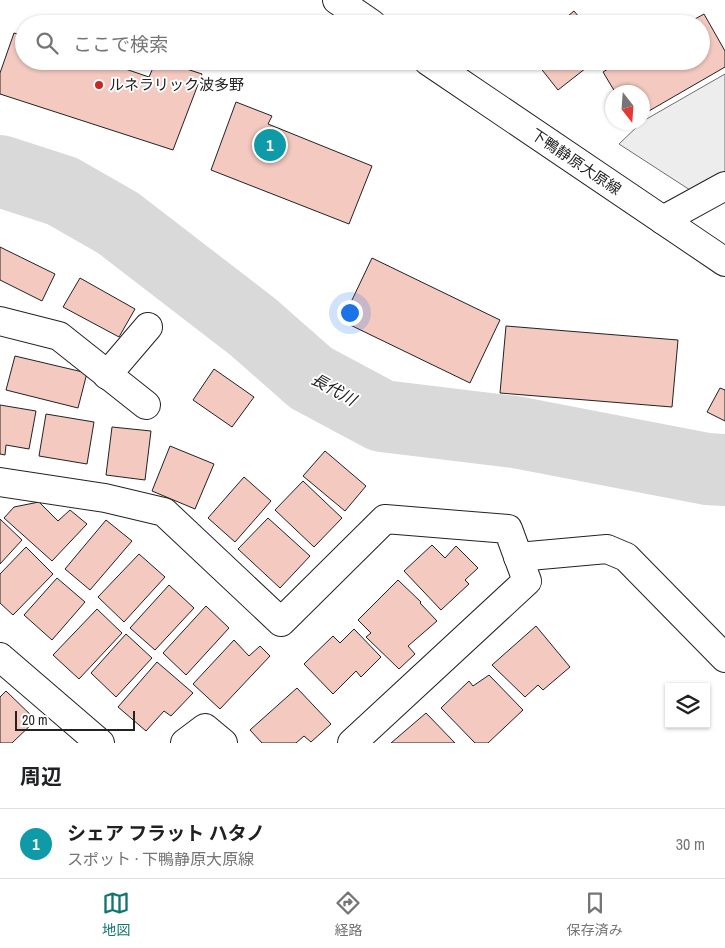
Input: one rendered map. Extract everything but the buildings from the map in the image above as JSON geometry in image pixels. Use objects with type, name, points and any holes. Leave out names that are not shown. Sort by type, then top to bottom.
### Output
[{"type":"street","points":[[337,0],[359,15]]},
{"type":"street","name":"下鴨静原大原線","points":[[441,70],[725,262]]},
{"type":"street","points":[[663,220],[725,186]]},
{"type":"street","points":[[0,320],[59,336],[146,405]]},
{"type":"street","points":[[107,375],[148,328]]},
{"type":"street","points":[[0,482],[105,498],[164,512],[281,622],[385,519],[508,528],[526,581],[352,743]]},
{"type":"street","points":[[518,557],[608,549],[626,557],[725,658]]},
{"type":"street","points":[[0,658],[100,743]]},
{"type":"street","points":[[185,743],[206,728],[223,743]]},
{"type":"shaded area","points":[[725,74],[725,172],[690,190],[619,144],[634,130],[650,130],[650,117]]},
{"type":"waterway","name":"長代川","points":[[0,171],[62,191],[118,223],[253,327],[311,378],[382,416],[515,432],[707,469],[725,470]]},
{"type":"place","name":"ルネラリック波多野","points":[[99,85]]},
{"type":"place","name":"シェア フラット ハタノ","points":[[270,145]]}]
